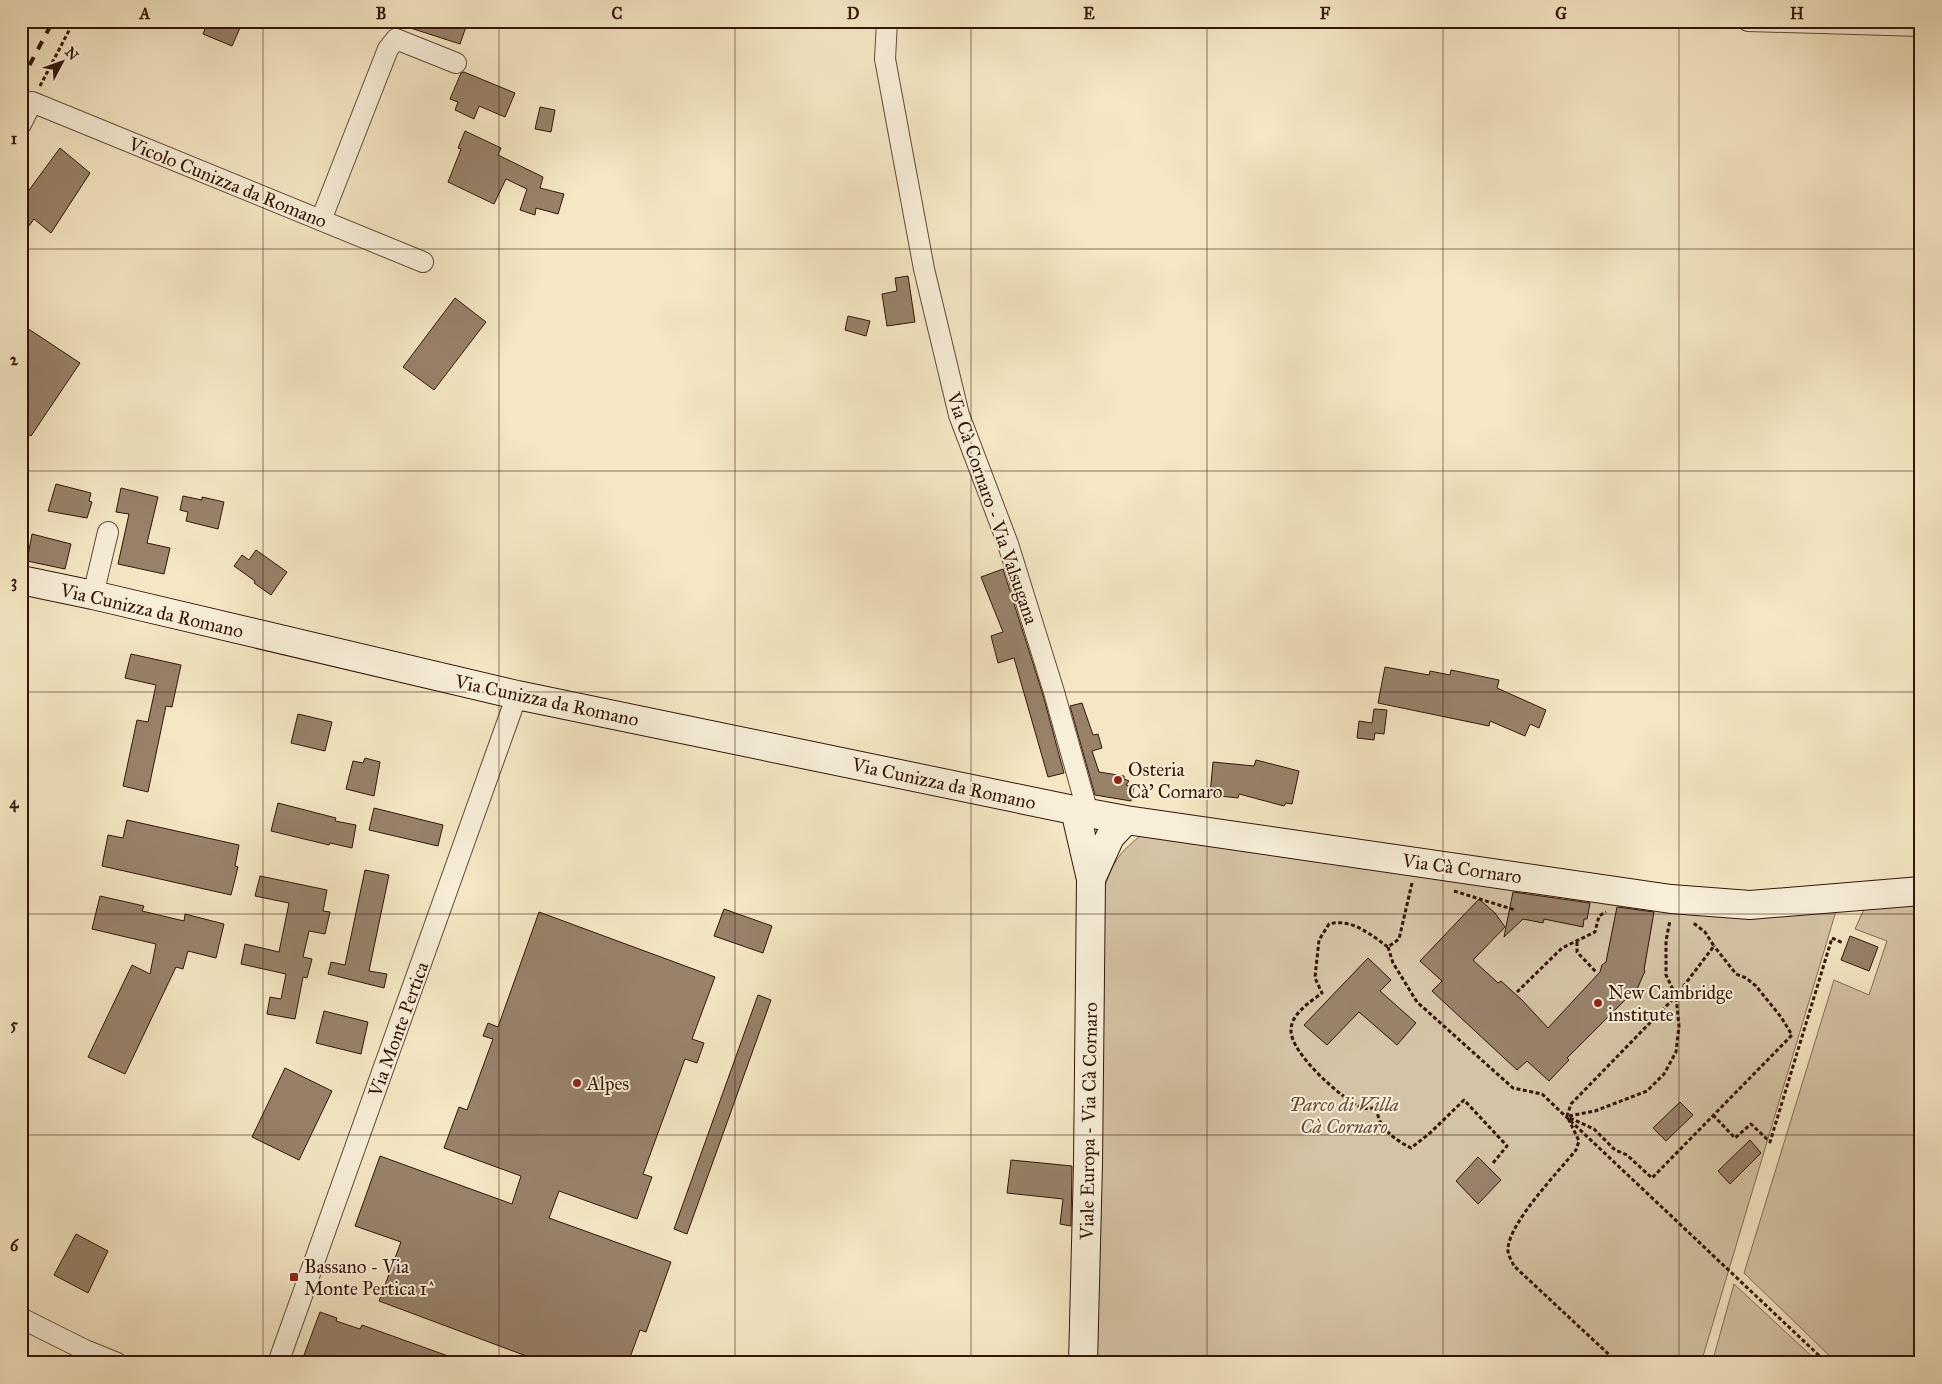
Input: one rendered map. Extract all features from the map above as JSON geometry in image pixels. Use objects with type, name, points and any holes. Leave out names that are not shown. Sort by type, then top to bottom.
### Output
[{"type":"main road","name":"Via Cunizza da Romano","points":[[21,580],[93,595],[518,695],[1082,812]]},
{"type":"main road","name":"Via Cà Cornaro","points":[[1082,812],[1126,820],[1612,890],[1686,915],[1750,905],[1921,891]]},
{"type":"main road","points":[[1082,812],[1102,834],[1106,845]]},
{"type":"main road","points":[[1082,812],[1091,879]]},
{"type":"main road","points":[[1091,879],[1106,845],[1115,830],[1126,820]]},
{"type":"main road","name":"Viale Europa - Via Cà Cornaro","points":[[1083,1363],[1088,1164],[1091,879]]},
{"type":"street","name":"Via Cà Cornaro - Via Valsugana","points":[[887,21],[885,59],[924,269],[958,415],[1008,544],[1054,692],[1082,812]]},
{"type":"street","points":[[1748,21],[1921,26]]},
{"type":"street","points":[[321,220],[388,49],[396,39],[456,63]]},
{"type":"street","points":[[21,124],[32,102]]},
{"type":"street","name":"Vicolo Cunizza da Romano","points":[[32,102],[423,262]]},
{"type":"street","points":[[93,595],[108,532]]},
{"type":"street","name":"Via Monte Pertica","points":[[278,1363],[518,695]]},
{"type":"street","points":[[21,1318],[82,1356],[117,1363]]},
{"type":"path","points":[[32,102],[74,21]]},
{"type":"path","points":[[1388,946],[1399,939],[1417,861]]},
{"type":"path","points":[[1450,889],[1515,910]]},
{"type":"path","points":[[1517,992],[1562,948],[1595,932],[1599,916],[1608,911],[1612,890]]},
{"type":"path","points":[[1686,915],[1705,932],[1736,974],[1746,978],[1756,986],[1781,1017],[1792,1035],[1652,1178],[1627,1155],[1615,1150],[1594,1129],[1567,1116],[1595,1112],[1647,1091],[1664,1074],[1676,1052],[1679,1026],[1676,996],[1666,975],[1666,941],[1671,918],[1686,915]]},
{"type":"path","points":[[1493,1163],[1507,1146],[1464,1100],[1430,1133],[1411,1148],[1396,1140],[1386,1129],[1377,1115],[1377,1108],[1364,1108],[1346,1098],[1310,1066],[1295,1048],[1291,1030],[1296,1015],[1322,993],[1315,978],[1319,940],[1328,924],[1338,922],[1353,925],[1388,946],[1393,963],[1417,1002],[1513,1088],[1542,1094],[1567,1116],[1827,1363]]},
{"type":"path","points":[[1713,1115],[1735,1138],[1751,1124],[1770,1142],[1832,938],[1844,943]]},
{"type":"path","points":[[1577,942],[1576,952],[1596,972]]},
{"type":"path","points":[[1618,1363],[1514,1266],[1508,1250],[1511,1233],[1522,1216],[1576,1150],[1578,1141],[1567,1116],[1571,1104],[1676,996],[1714,946]]},
{"type":"green space","name":"Parco di Villa Cà Cornaro","points":[[1143,834],[1226,843],[1402,874],[1689,913],[1836,911],[1701,1363],[1090,1363],[1099,902],[1114,864],[1125,850]]},
{"type":"green space","points":[[1921,904],[1921,1363],[1837,1363],[1744,1273],[1834,980],[1869,995],[1887,941],[1855,929],[1864,909]]},
{"type":"green space","points":[[1734,1284],[1819,1363],[1712,1363]]},
{"type":"building","points":[[208,21],[243,21],[232,46],[203,34]]},
{"type":"building","points":[[398,21],[468,21],[460,44],[398,24]]},
{"type":"building","points":[[464,72],[515,93],[505,117],[479,106],[474,119],[455,110],[458,102],[450,99],[461,73]]},
{"type":"building","points":[[540,107],[555,110],[551,132],[535,129]]},
{"type":"building","points":[[465,131],[501,148],[498,155],[543,177],[540,188],[564,194],[558,214],[536,208],[535,215],[520,210],[527,189],[506,179],[494,204],[448,182],[461,149],[458,148]]},
{"type":"building","points":[[60,148],[90,173],[51,233],[34,219],[21,237],[21,201]]},
{"type":"building","points":[[908,276],[915,322],[887,326],[882,294],[897,291],[895,278]]},
{"type":"building","points":[[455,298],[486,322],[434,390],[403,367]]},
{"type":"building","points":[[848,316],[870,321],[866,336],[845,330]]},
{"type":"building","points":[[21,324],[80,363],[31,436],[21,429]]},
{"type":"building","points":[[56,484],[91,493],[89,501],[92,502],[87,518],[48,511]]},
{"type":"building","points":[[121,488],[158,497],[147,543],[170,548],[164,574],[118,564],[129,514],[116,512]]},
{"type":"building","points":[[183,496],[202,500],[202,497],[224,502],[218,529],[186,521],[188,512],[180,510]]},
{"type":"building","points":[[32,534],[71,544],[65,569],[27,561]]},
{"type":"building","points":[[256,550],[287,572],[271,595],[234,566],[242,555],[249,560]]},
{"type":"building","points":[[1003,569],[1043,695],[1064,773],[1048,777],[1014,658],[998,663],[991,636],[1003,632],[981,577]]},
{"type":"building","points":[[131,654],[181,665],[172,707],[166,706],[148,792],[123,786],[137,720],[148,722],[156,685],[125,678]]},
{"type":"building","points":[[1385,667],[1429,675],[1430,671],[1450,675],[1451,670],[1499,680],[1497,688],[1546,710],[1539,728],[1530,724],[1525,736],[1490,721],[1489,726],[1378,703]]},
{"type":"building","points":[[1082,703],[1093,735],[1098,734],[1102,748],[1092,751],[1099,772],[1124,776],[1124,779],[1129,781],[1126,785],[1134,787],[1131,801],[1095,795],[1070,706]]},
{"type":"building","points":[[1374,709],[1387,710],[1384,734],[1375,733],[1374,740],[1357,738],[1359,721],[1372,723]]},
{"type":"building","points":[[298,714],[332,722],[325,751],[291,743]]},
{"type":"building","points":[[365,758],[380,762],[374,796],[346,789],[353,761],[363,763]]},
{"type":"building","points":[[1256,760],[1299,771],[1292,804],[1286,803],[1284,806],[1239,794],[1238,798],[1210,795],[1213,762],[1254,766]]},
{"type":"building","points":[[278,803],[336,818],[335,821],[356,825],[352,848],[330,843],[329,845],[271,831]]},
{"type":"building","points":[[374,808],[443,825],[438,846],[369,830]]},
{"type":"building","points":[[127,820],[239,845],[235,866],[238,867],[231,895],[102,866],[108,835],[123,838]]},
{"type":"building","points":[[365,870],[389,875],[369,971],[387,974],[384,988],[328,974],[331,962],[345,965]]},
{"type":"building","points":[[260,876],[327,890],[323,911],[330,912],[325,934],[309,931],[303,957],[312,959],[307,978],[303,977],[295,1019],[267,1014],[270,997],[281,999],[286,974],[241,964],[245,944],[279,952],[289,903],[255,896]]},
{"type":"building","points":[[1513,892],[1590,903],[1587,919],[1584,919],[1583,927],[1544,919],[1543,923],[1523,919],[1504,937]]},
{"type":"building","points":[[100,896],[144,906],[142,911],[184,921],[185,914],[224,924],[216,958],[188,951],[183,969],[176,967],[125,1074],[88,1057],[132,965],[150,974],[156,944],[92,929]]},
{"type":"building","points":[[1479,899],[1495,913],[1505,927],[1473,960],[1498,983],[1501,981],[1522,1000],[1548,1028],[1600,972],[1602,965],[1606,962],[1617,907],[1654,912],[1645,971],[1638,987],[1630,998],[1628,997],[1567,1058],[1569,1060],[1549,1081],[1527,1061],[1517,1070],[1432,991],[1442,981],[1420,961]]},
{"type":"building","points":[[724,909],[772,926],[763,953],[714,936]]},
{"type":"building","points":[[539,912],[715,977],[692,1039],[704,1043],[697,1063],[685,1059],[643,1174],[652,1177],[637,1219],[559,1191],[549,1218],[671,1262],[646,1332],[640,1330],[628,1363],[545,1363],[379,1301],[401,1242],[355,1226],[380,1156],[512,1204],[521,1176],[444,1148],[459,1107],[467,1110],[493,1039],[483,1036],[488,1023],[498,1027]]},
{"type":"building","points":[[1850,936],[1878,947],[1869,971],[1841,960]]},
{"type":"building","points":[[1368,958],[1391,980],[1380,991],[1416,1023],[1397,1045],[1359,1012],[1327,1045],[1304,1025]]},
{"type":"building","points":[[758,995],[771,1000],[687,1234],[674,1229]]},
{"type":"building","points":[[324,1011],[368,1022],[361,1054],[316,1043]]},
{"type":"building","points":[[285,1068],[332,1091],[299,1160],[252,1137]]},
{"type":"building","points":[[1680,1102],[1693,1115],[1666,1141],[1653,1128]]},
{"type":"building","points":[[1750,1140],[1761,1153],[1730,1184],[1718,1171]]},
{"type":"building","points":[[1478,1157],[1501,1180],[1478,1204],[1456,1181]]},
{"type":"building","points":[[1011,1160],[1072,1166],[1071,1226],[1060,1224],[1063,1199],[1007,1193]]},
{"type":"building","points":[[76,1234],[108,1251],[88,1293],[54,1275]]},
{"type":"building","points":[[320,1312],[337,1318],[336,1321],[360,1329],[362,1325],[462,1361],[462,1363],[301,1363]]},
{"type":"railway","points":[[21,81],[53,21]]},
{"type":"place","name":"Osteria Cà' Cornaro","points":[[1118,780]]},
{"type":"place","name":"New Cambridge institute","points":[[1598,1003]]},
{"type":"place","name":"Alpes","points":[[577,1083]]},
{"type":"place","name":"Bassano - Via Monte Pertica 1^","points":[[294,1277]]}]
